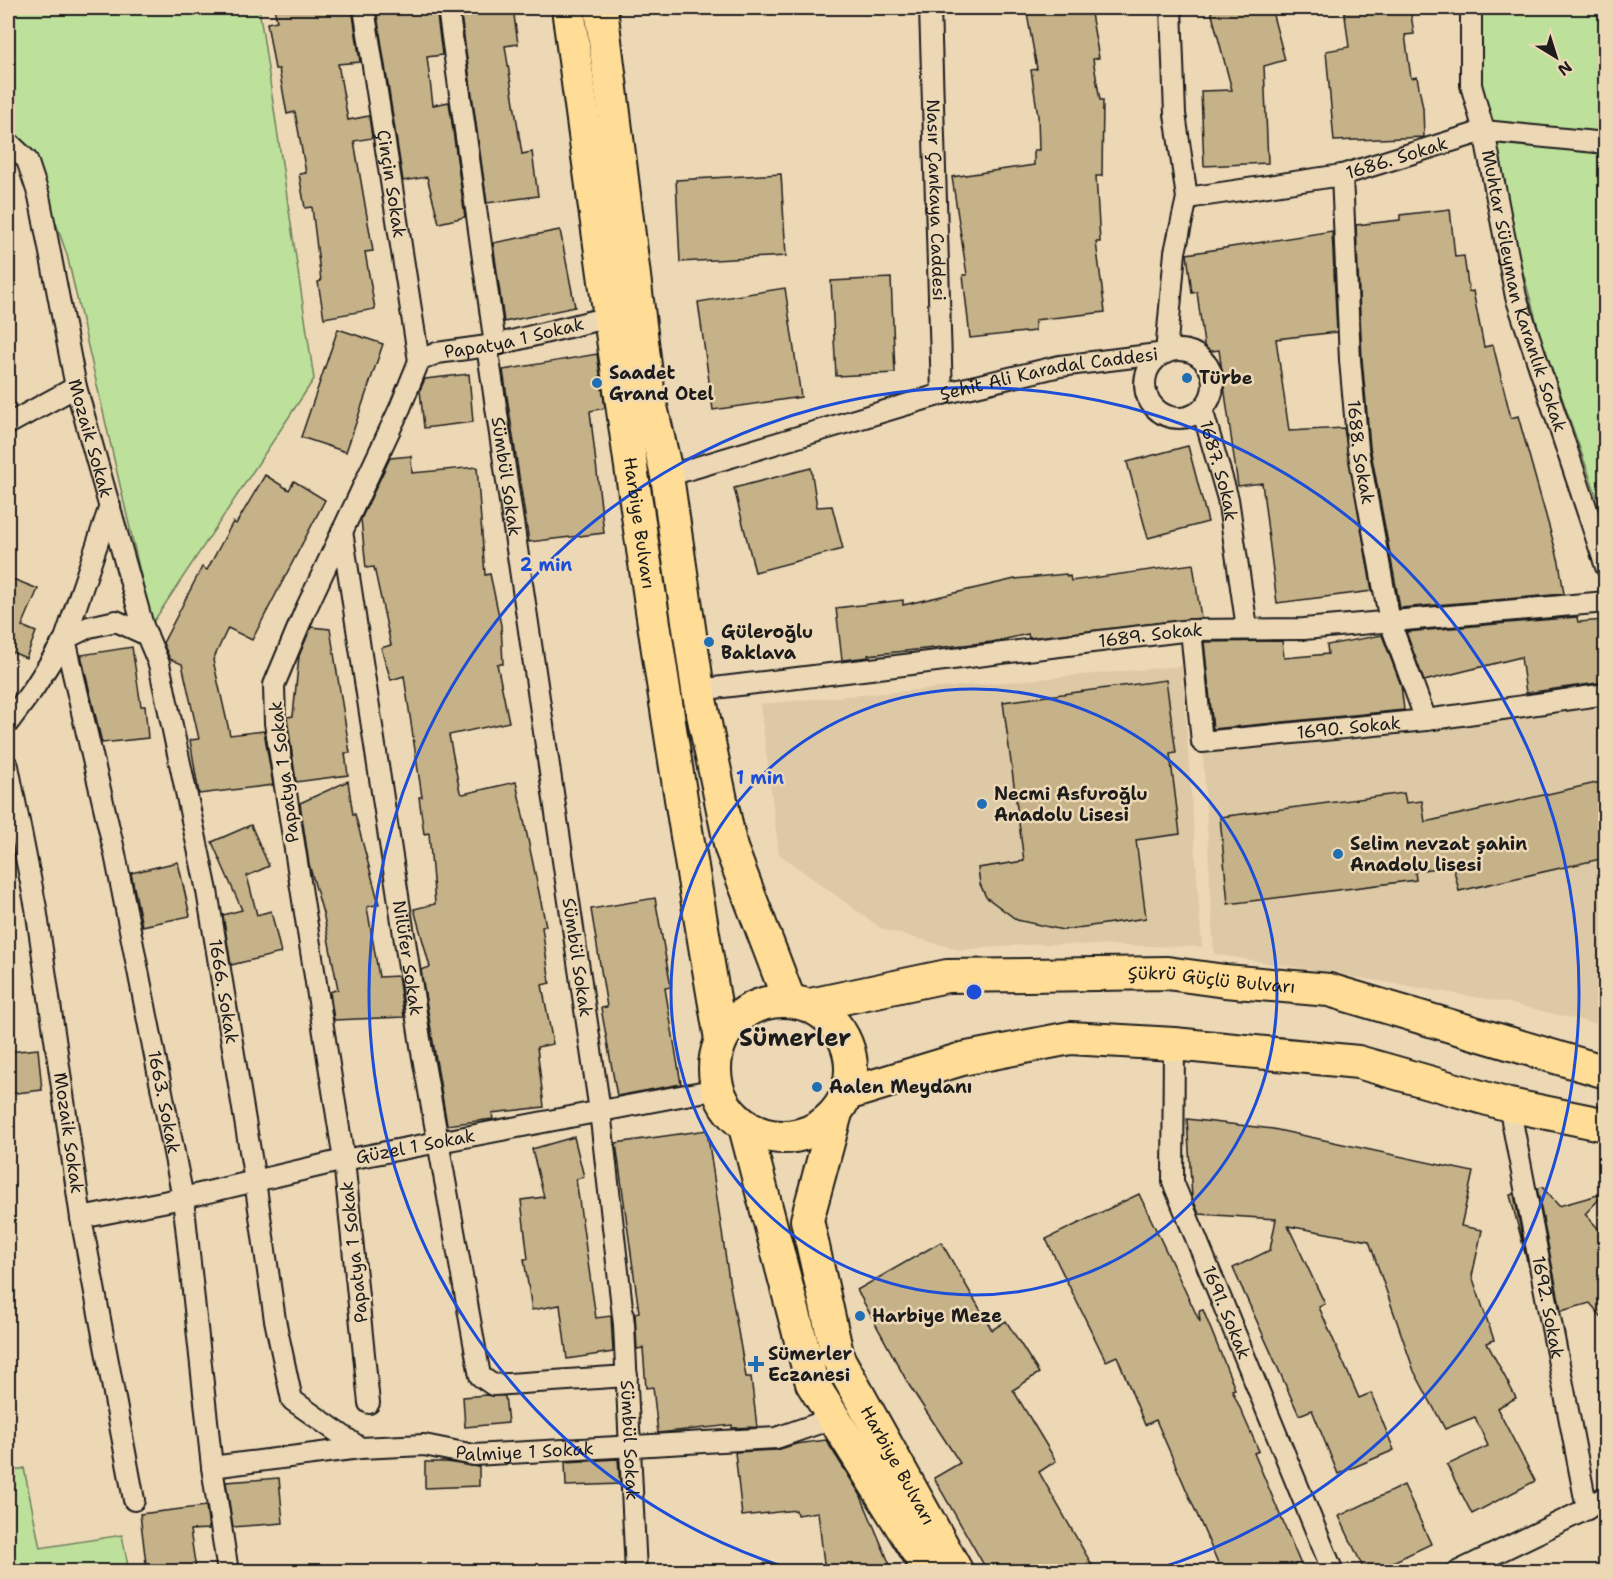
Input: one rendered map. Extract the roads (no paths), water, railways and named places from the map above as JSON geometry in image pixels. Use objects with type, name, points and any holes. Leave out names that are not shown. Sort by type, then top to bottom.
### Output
[{"type":"main road","name":"Harbiye Bulvarı","points":[[568,8],[609,317],[678,793],[721,1039],[714,1072],[717,1089],[733,1117],[745,1127],[812,1383],[930,1572]]},
{"type":"main road","name":"Harbiye Bulvarı","points":[[601,8],[650,398],[667,476],[698,690],[731,848],[800,1003]]},
{"type":"main road","name":"Şükrü Güçlü Bulvarı","points":[[800,1003],[947,976],[1167,973],[1225,981],[1329,990],[1605,1072]]},
{"type":"main road","name":"Harbiye Bulvarı","points":[[721,1039],[733,1022],[749,1009],[768,1002],[800,1003],[828,1016],[842,1033],[850,1052],[852,1073],[807,1220],[838,1358],[957,1572]]},
{"type":"main road","points":[[745,1127],[763,1135],[783,1138],[803,1134],[821,1126],[841,1104],[962,1059],[1070,1038],[1174,1044],[1358,1062],[1509,1105],[1605,1125]]},
{"type":"street","name":"Çinçin Sokak","points":[[364,8],[419,362]]},
{"type":"street","name":"Sümbül Sokak","points":[[448,8],[491,346],[600,1111],[627,1376],[632,1445],[636,1572]]},
{"type":"street","name":"Nasır Çankaya Caddesi","points":[[930,8],[942,393]]},
{"type":"street","name":"Şehit Ali Karadal Caddesi","points":[[667,476],[942,393],[1060,366],[1166,353],[1175,252],[1187,198],[1175,114],[1171,8]]},
{"type":"street","name":"Muhtar Süleyman Karanlık Sokak","points":[[1471,8],[1471,85],[1484,131],[1516,297],[1605,567]]},
{"type":"street","name":"1686. Sokak","points":[[1187,198],[1342,175],[1484,131],[1605,143]]},
{"type":"street","name":"Mozaik Sokak","points":[[8,142],[27,160],[39,196],[76,387],[110,506],[66,639],[8,723]]},
{"type":"street","name":"1688. Sokak","points":[[1342,175],[1350,360],[1358,449],[1390,622],[1426,720]]},
{"type":"street","name":"Papatya 1 Sokak","points":[[369,1403],[344,1160],[275,723],[274,685],[419,362],[437,353],[491,346],[609,317]]},
{"type":"street","name":"1687. Sokak","points":[[1166,353],[1187,351],[1205,362],[1210,371],[1212,391],[1202,409],[1228,500],[1247,628]]},
{"type":"street","points":[[1166,353],[1149,368],[1145,380],[1150,402],[1168,416],[1191,416],[1202,409]]},
{"type":"street","points":[[8,424],[76,387]]},
{"type":"street","name":"1666. Sokak","points":[[110,506],[147,635],[159,664],[207,891],[255,1181],[275,1320],[292,1400],[360,1448]]},
{"type":"street","name":"Nilüfer Sokak","points":[[342,531],[367,708],[437,1143],[480,1376],[486,1382],[494,1385],[627,1376]]},
{"type":"street","name":"1689. Sokak","points":[[698,690],[1191,630],[1304,628],[1605,602]]},
{"type":"street","points":[[66,639],[89,627],[116,621],[147,635]]},
{"type":"street","name":"1690. Sokak","points":[[1191,630],[1202,742],[1426,720],[1605,694]]},
{"type":"street","name":"1663. Sokak","points":[[66,639],[115,854],[183,1198],[212,1467],[228,1572]]},
{"type":"street","name":"Mozaik Sokak","points":[[8,766],[36,908],[81,1218],[134,1500]]},
{"type":"street","name":"1691. Sokak","points":[[1174,1044],[1173,1182],[1333,1572]]},
{"type":"street","name":"Güzel 1 Sokak","points":[[81,1218],[183,1198],[344,1160],[717,1089]]},
{"type":"street","name":"1692. Sokak","points":[[1509,1105],[1587,1509]]},
{"type":"street","name":"Palmiye 1 Sokak","points":[[212,1467],[360,1448],[424,1445],[474,1455],[776,1438],[834,1418]]},
{"type":"street","points":[[1457,1572],[1587,1509],[1605,1496]]},
{"type":"place","name":"Türbe","points":[[1187,378]]},
{"type":"place","name":"Saadet Grand Otel","points":[[597,383]]},
{"type":"place","name":"Güleroğlu Baklava","points":[[709,642]]},
{"type":"place","name":"Necmi Asfuroğlu Anadolu Lisesi","points":[[982,804]]},
{"type":"place","name":"Selim nevzat şahin Anadolu lisesi","points":[[1338,854]]},
{"type":"place","name":"Aalen Meydanı","points":[[817,1087]]},
{"type":"place","name":"Harbiye Meze","points":[[860,1316]]},
{"type":"place","name":"Sümerler Eczanesi","points":[[756,1364]]},
{"type":"district","name":"Sümerler","points":[[795,1038]]}]
